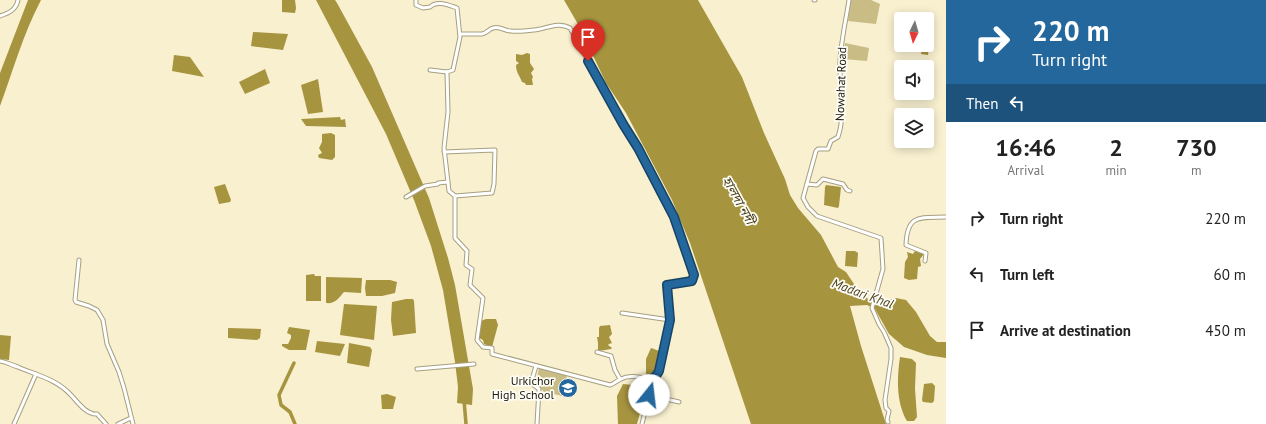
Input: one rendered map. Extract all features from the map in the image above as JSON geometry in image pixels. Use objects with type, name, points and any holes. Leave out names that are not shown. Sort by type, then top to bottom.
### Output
[{"type":"street","points":[[0,16],[12,11],[18,0]]},
{"type":"street","points":[[416,0],[416,5],[423,8],[430,7],[437,3],[448,4],[457,8],[460,34],[453,70],[447,72],[430,70]]},
{"type":"street","name":"Nowahat Road","points":[[849,0],[840,60],[842,109],[839,133],[838,137],[831,141],[828,149],[818,149],[816,151],[803,198],[808,207],[817,216],[863,230],[881,238],[883,269],[872,308],[891,348],[891,359],[885,400],[886,408],[889,412],[888,422]]},
{"type":"street","points":[[455,196],[455,238],[467,251],[466,265],[472,269],[470,285],[484,298],[477,340],[483,347],[492,348],[492,354],[610,385],[620,379],[632,377],[651,379],[656,376],[659,371],[670,320],[667,285],[692,281],[694,278],[674,217],[638,148],[623,124],[570,28],[556,25],[536,30],[510,32],[499,28],[492,28],[485,34],[460,34]]},
{"type":"street","points":[[444,152],[495,150],[494,184],[492,193],[455,196],[449,191],[444,152],[448,112],[447,72]]},
{"type":"street","points":[[807,184],[817,186],[823,179],[844,184],[847,190],[850,191]]},
{"type":"street","points":[[406,197],[425,186],[448,182]]},
{"type":"street","points":[[925,261],[926,253],[906,245],[908,228],[913,221],[921,218],[946,218]]},
{"type":"street","points":[[79,260],[75,300],[76,302],[97,310],[103,320],[107,344],[121,377],[133,424]]},
{"type":"street","points":[[622,313],[670,320]]},
{"type":"street","points":[[597,352],[611,356],[615,370],[620,379]]},
{"type":"street","points":[[0,361],[10,363],[16,367],[57,383],[68,391],[87,411],[93,415],[97,414],[106,424]]},
{"type":"street","points":[[417,369],[474,364]]},
{"type":"street","points":[[536,366],[531,383],[539,389],[537,424]]},
{"type":"street","points":[[14,424],[36,374]]},
{"type":"street","points":[[642,424],[651,379]]},
{"type":"street","points":[[649,395],[679,402]]},
{"type":"street","points":[[118,424],[131,418]]},
{"type":"shaded area","points":[[851,0],[871,0],[880,4],[876,24],[848,21]]},
{"type":"shaded area","points":[[845,43],[869,48],[867,61],[843,59]]},
{"type":"shaded area","points":[[539,368],[567,375],[563,396],[544,392],[536,383]]},
{"type":"water","points":[[28,0],[41,0],[24,39],[0,106],[0,73]]},
{"type":"water","points":[[282,0],[295,0],[295,13],[282,12]]},
{"type":"water","points":[[316,0],[335,0],[337,3],[372,67],[429,198],[455,285],[473,389],[472,405],[457,403],[458,387],[455,362],[443,290],[431,246],[414,200],[386,134]]},
{"type":"water","name":"হালদা নদী","points":[[564,0],[698,0],[742,77],[764,133],[785,179],[790,195],[798,208],[821,235],[838,267],[846,272],[856,287],[870,301],[878,303],[896,298],[906,300],[916,312],[930,336],[937,342],[946,342],[946,358],[927,355],[904,347],[889,334],[875,309],[867,305],[850,306],[886,424],[751,424],[690,243],[672,200],[626,113],[606,83],[579,26]]},
{"type":"water","points":[[253,32],[288,34],[283,50],[251,46]]},
{"type":"water","points":[[921,52],[928,52],[928,55],[921,54]]},
{"type":"water","points":[[527,53],[530,54],[530,63],[534,69],[531,73],[533,77],[533,85],[526,85],[522,82],[516,68],[516,65],[519,63],[516,61],[516,54],[522,55]]},
{"type":"water","points":[[174,55],[190,57],[204,77],[172,71]]},
{"type":"water","points":[[265,69],[270,83],[245,94],[239,82]]},
{"type":"water","points":[[318,79],[323,112],[308,114],[301,85]]},
{"type":"water","points":[[340,117],[341,120],[345,119],[346,127],[306,126],[301,119]]},
{"type":"water","points":[[331,133],[335,135],[335,157],[332,160],[319,158],[318,155],[322,153],[319,148],[322,142],[322,134]]},
{"type":"water","points":[[225,184],[231,200],[230,202],[219,204],[214,187]]},
{"type":"water","points":[[826,185],[841,187],[838,208],[824,205]]},
{"type":"water","points":[[846,251],[855,251],[858,253],[857,267],[845,266]]},
{"type":"water","points":[[915,251],[924,254],[920,259],[921,266],[918,267],[917,279],[909,280],[904,278],[905,262],[908,257],[907,252],[913,254]]},
{"type":"water","points":[[314,274],[315,276],[321,276],[321,301],[306,301],[306,275]]},
{"type":"water","points":[[326,277],[362,278],[361,293],[344,292],[334,302],[326,303]]},
{"type":"water","points":[[366,280],[390,280],[397,282],[395,293],[382,296],[366,296]]},
{"type":"water","points":[[413,299],[414,301],[416,333],[393,336],[391,320],[392,302]]},
{"type":"water","points":[[344,304],[377,306],[374,340],[340,335]]},
{"type":"water","points":[[486,319],[496,319],[498,325],[492,347],[484,344],[483,340],[479,338],[481,321]]},
{"type":"water","points":[[610,325],[612,334],[609,337],[612,343],[608,345],[612,348],[599,351],[597,337],[599,337],[599,328],[600,326]]},
{"type":"water","points":[[289,327],[310,330],[306,350],[289,350],[282,346],[282,344],[288,344],[291,338],[291,335],[287,333]]},
{"type":"water","points":[[228,328],[261,329],[260,338],[257,340],[228,338]]},
{"type":"water","points":[[0,335],[11,336],[9,360],[0,359]]},
{"type":"water","points":[[317,341],[345,344],[340,356],[315,352]]},
{"type":"water","points":[[349,343],[370,347],[372,350],[369,367],[347,363]]},
{"type":"water","points":[[651,348],[662,352],[656,373],[646,375],[646,359]]},
{"type":"water","points":[[900,357],[912,359],[916,363],[915,389],[917,417],[914,421],[907,421],[903,414],[899,398],[898,373]]},
{"type":"water","points":[[932,383],[935,386],[934,401],[932,403],[923,402],[924,384]]},
{"type":"water","points":[[623,384],[644,386],[637,424],[618,424],[617,396]]},
{"type":"water","points":[[387,394],[396,397],[393,409],[382,409],[381,395]]},
{"type":"waterway","points":[[294,363],[279,395],[281,405],[290,412],[295,424]]},
{"type":"waterway","points":[[464,400],[466,424]]},
{"type":"place","name":"Urkichor High School","points":[[568,388]]},
{"type":"route","points":[[588,61],[638,148],[674,217],[694,275],[692,281],[667,285],[670,320],[661,364],[656,376],[651,379],[649,395]]},
{"type":"water label","name":"Madari Khal","points":[[863,293]]}]
